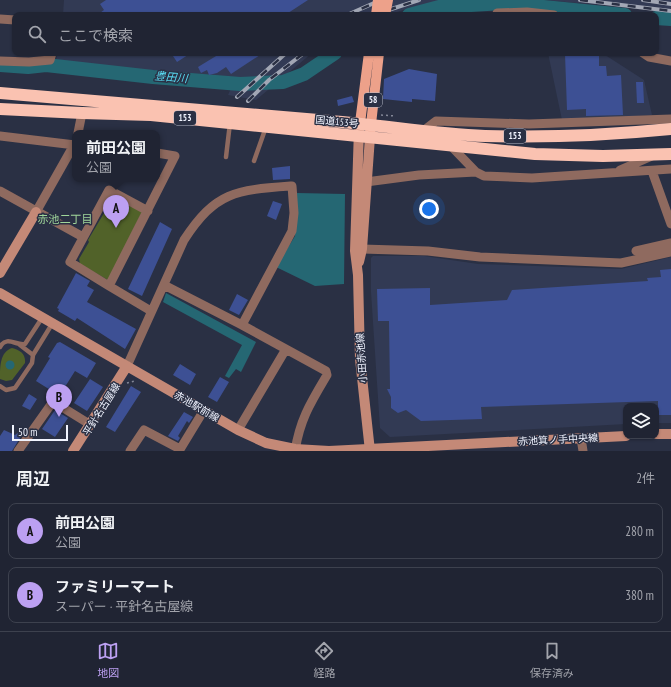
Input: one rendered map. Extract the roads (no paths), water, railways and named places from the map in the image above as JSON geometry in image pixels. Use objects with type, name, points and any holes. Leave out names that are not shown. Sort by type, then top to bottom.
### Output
[{"type":"highway","name":"国道153号","points":[[0,93],[365,130],[449,144],[535,154],[603,156],[671,154]]},
{"type":"highway","name":"国道153号","points":[[0,109],[82,114],[151,115],[266,126],[423,131],[485,136],[546,136],[632,133],[671,129]]},
{"type":"main road","points":[[376,12],[378,0]]},
{"type":"main road","points":[[386,12],[388,0]]},
{"type":"main road","name":"58","points":[[365,130],[373,57]]},
{"type":"street","points":[[0,19],[12,20]]},
{"type":"street","points":[[0,61],[29,62],[50,60],[51,56]]},
{"type":"street","points":[[648,56],[671,61]]},
{"type":"street","points":[[79,130],[82,114]]},
{"type":"street","points":[[423,131],[436,122],[529,124],[671,119]]},
{"type":"street","name":"小田赤池線","points":[[358,265],[362,250],[366,182],[365,130]]},
{"type":"street","name":"小田赤池線","points":[[365,130],[355,251],[358,265],[360,359],[370,450]]},
{"type":"street","points":[[0,136],[72,144]]},
{"type":"street","points":[[449,144],[476,172],[484,176],[532,178],[671,169]]},
{"type":"street","points":[[0,273],[72,149]]},
{"type":"street","points":[[109,286],[175,156],[160,154]]},
{"type":"street","points":[[612,174],[655,155]]},
{"type":"street","points":[[652,171],[671,224]]},
{"type":"street","points":[[366,182],[419,175],[476,172]]},
{"type":"street","points":[[127,366],[184,240],[196,222],[210,206],[219,200],[248,190],[292,186],[294,213],[292,231],[242,325]]},
{"type":"street","points":[[148,211],[109,190],[70,262],[151,311]]},
{"type":"street","points":[[0,191],[83,237]]},
{"type":"street","points":[[636,251],[671,243]]},
{"type":"street","points":[[362,250],[428,251],[480,257],[621,263],[671,252]]},
{"type":"street","points":[[164,285],[242,325],[326,371],[327,375],[305,412],[300,426],[295,450]]},
{"type":"street","name":"赤池駅前線","points":[[0,293],[53,322],[204,410],[264,447],[329,451],[370,450]]},
{"type":"street","points":[[238,430],[286,349]]},
{"type":"street","name":"平針名古屋線","points":[[73,451],[91,425],[127,366]]},
{"type":"street","points":[[18,451],[52,403],[57,404],[91,425]]},
{"type":"street","points":[[130,451],[144,430],[180,450],[204,410]]},
{"type":"street","points":[[659,434],[671,434]]},
{"type":"street","name":"赤池箕ノ手中央線","points":[[370,450],[623,436]]},
{"type":"street","points":[[582,438],[583,451]]},
{"type":"lane","points":[[226,157],[230,122]]},
{"type":"lane","points":[[254,161],[266,126]]},
{"type":"lane","points":[[20,345],[27,342],[40,316]]},
{"type":"lane","points":[[0,386],[6,390],[15,388],[32,363],[33,355],[53,322]]},
{"type":"lane","points":[[0,347],[2,343],[10,340],[20,345],[33,355]]},
{"type":"waterway","name":"豊田川","points":[[420,12],[439,7],[503,3],[594,12]]},
{"type":"waterway","name":"豊田川","points":[[659,18],[671,19]]},
{"type":"waterway","name":"豊田川","points":[[0,65],[28,67],[46,65],[153,77],[240,84],[283,82],[304,74],[331,56]]},
{"type":"railway","points":[[354,12],[381,0]]},
{"type":"railway","points":[[382,12],[419,0]]},
{"type":"railway","points":[[580,0],[671,11]]},
{"type":"railway","points":[[643,0],[671,4]]},
{"type":"railway","points":[[237,97],[283,56]]},
{"type":"railway","points":[[248,101],[269,80],[300,56]]},
{"type":"place","name":"前田公園","points":[[116,228]]},
{"type":"place","name":"ファミリーマート","points":[[59,417]]},
{"type":"district","name":"赤池二丁目","points":[[65,219]]}]
